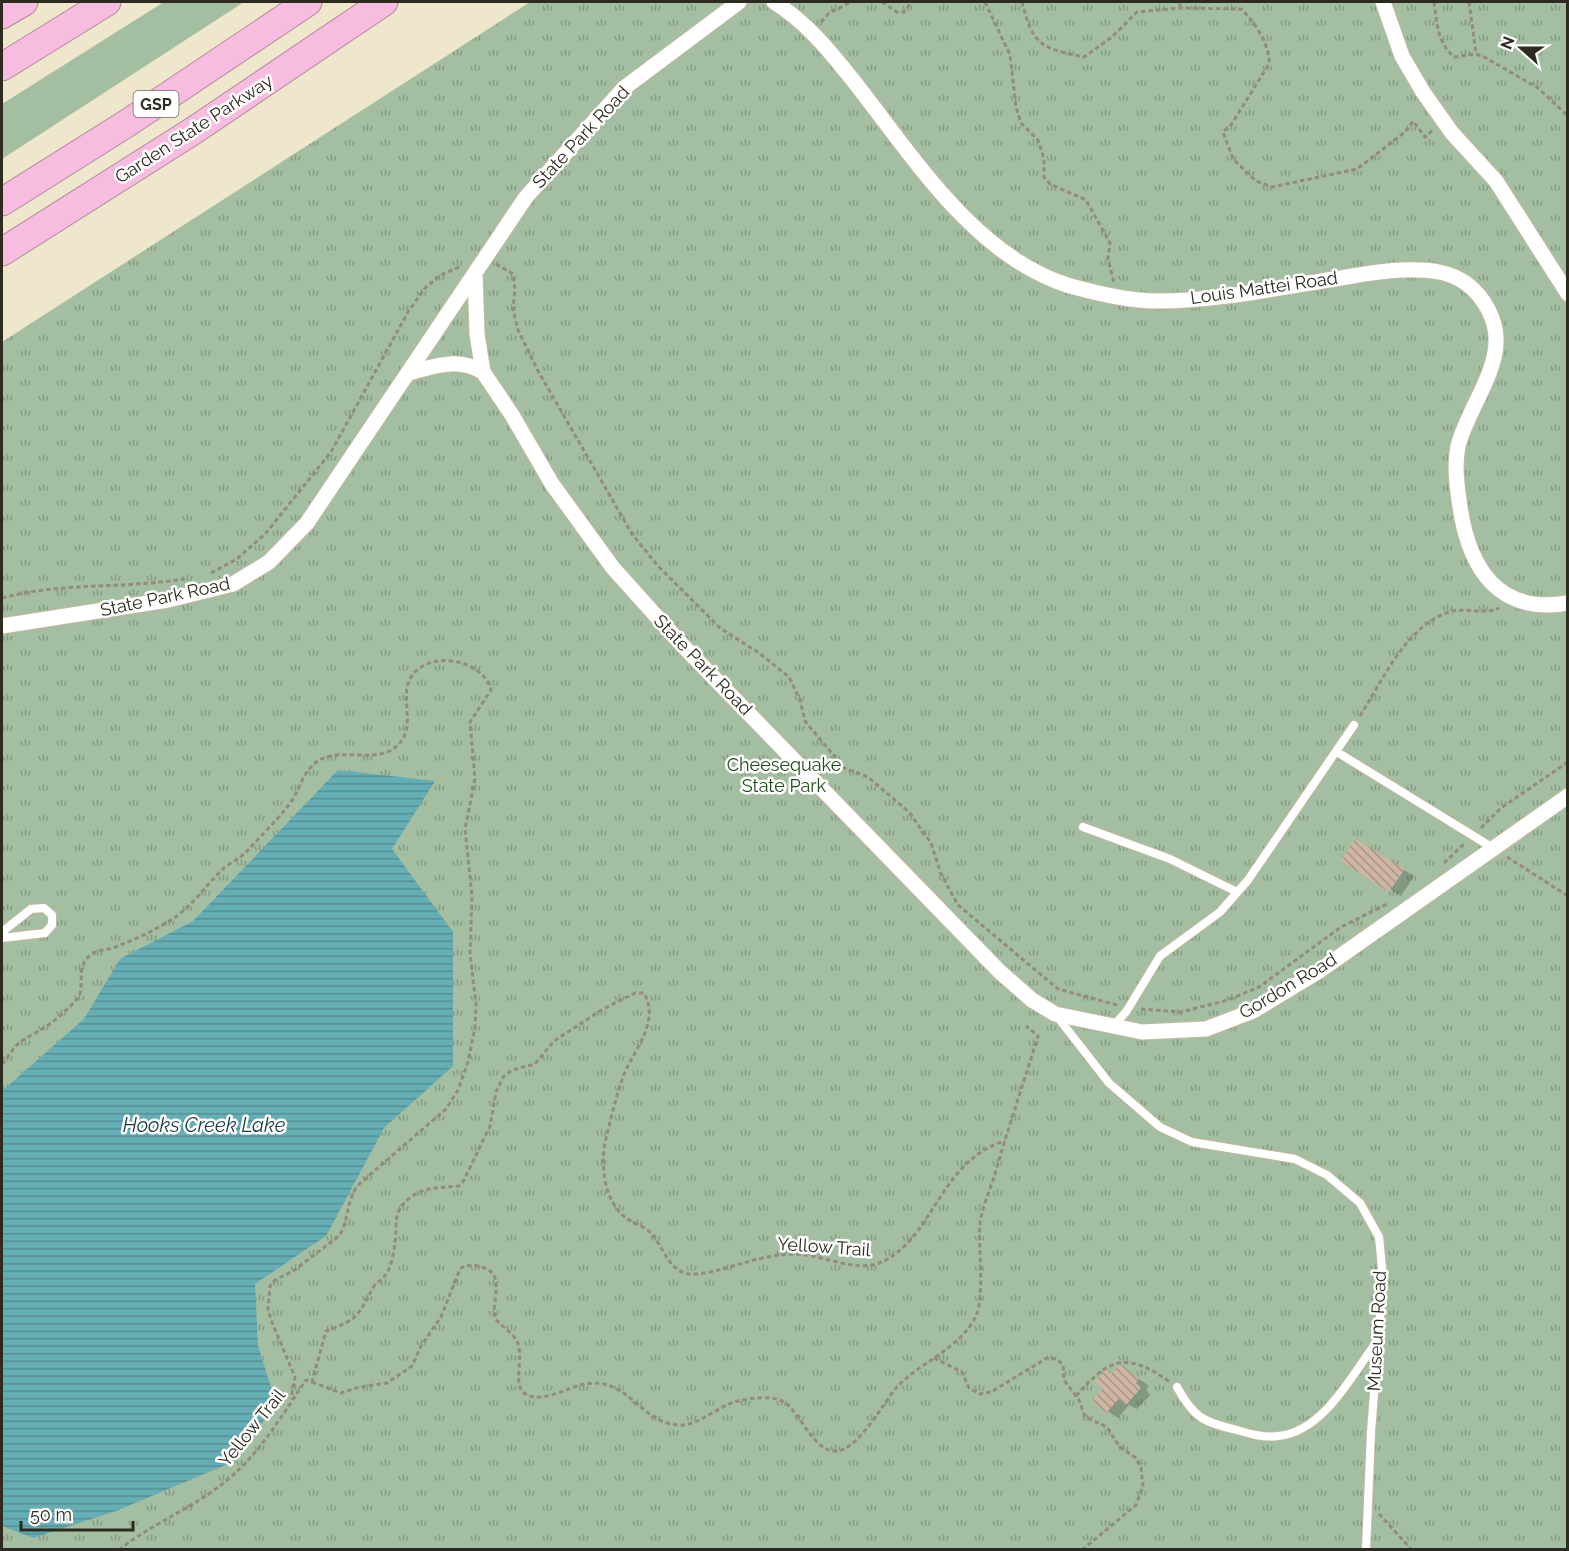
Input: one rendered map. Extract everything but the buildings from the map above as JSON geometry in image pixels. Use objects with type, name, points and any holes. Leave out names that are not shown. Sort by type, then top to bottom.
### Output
[{"type":"highway","points":[[2,15],[24,2]]},
{"type":"highway","points":[[2,67],[107,2]]},
{"type":"highway","name":"GSP","points":[[2,202],[138,116],[308,2]]},
{"type":"highway","name":"Garden State Parkway","points":[[2,252],[242,99],[384,2]]},
{"type":"highway","points":[[2,261],[59,216]]},
{"type":"street","name":"State Park Road","points":[[2,626],[168,600],[233,584],[269,562],[307,523],[409,373],[472,269],[526,197],[624,88],[739,2]]},
{"type":"street","name":"Louis Mattei Road","points":[[774,2],[794,14],[813,32],[935,186],[985,237],[1028,267],[1063,283],[1116,297],[1156,301],[1203,297],[1366,274],[1419,270],[1439,272],[1459,278],[1473,288],[1494,321],[1497,344],[1458,445],[1455,477],[1469,547],[1481,573],[1514,599],[1531,604],[1568,603]]},
{"type":"street","points":[[1383,2],[1402,56],[1443,121],[1496,181],[1568,294]]},
{"type":"street","name":"State Park Road","points":[[472,269],[477,334],[483,372],[512,415],[552,484],[613,568],[685,648],[959,929]]},
{"type":"street","points":[[409,373],[455,362],[472,366],[483,372]]},
{"type":"street","name":"Gordon Road","points":[[959,929],[1008,979],[1032,1000],[1055,1014],[1142,1032],[1206,1029],[1253,1011],[1319,971],[1568,796]]},
{"type":"lane","points":[[1112,1027],[1128,1008],[1160,956],[1220,912],[1237,892],[1354,726]]},
{"type":"lane","points":[[1337,752],[1492,848]]},
{"type":"lane","points":[[1083,827],[1170,859],[1237,892]]},
{"type":"lane","points":[[2,932],[31,909],[44,908],[52,915],[52,925],[45,933],[2,938]]},
{"type":"lane","name":"Museum Road","points":[[1055,1014],[1109,1083],[1160,1127],[1192,1142],[1295,1160],[1327,1175],[1360,1203],[1379,1237],[1383,1278],[1365,1550]]},
{"type":"lane","points":[[1177,1387],[1188,1407],[1210,1424],[1260,1436],[1278,1437],[1309,1424],[1321,1413],[1378,1339]]},
{"type":"path","points":[[813,32],[829,13],[851,2]]},
{"type":"path","points":[[882,2],[897,12],[904,12],[912,2]]},
{"type":"path","points":[[985,2],[1010,55],[1016,107],[1021,123],[1038,140],[1044,159],[1044,177],[1050,184],[1086,200],[1110,243],[1108,259],[1116,297]]},
{"type":"path","points":[[1022,2],[1034,38],[1051,50],[1084,57],[1112,37],[1137,12],[1180,8],[1241,9],[1248,15],[1270,54],[1269,64],[1231,125],[1223,132],[1233,159],[1256,181],[1272,187],[1356,169],[1405,132],[1413,121],[1425,137],[1443,121]]},
{"type":"path","points":[[1180,2],[1180,8]]},
{"type":"path","points":[[1180,8],[1185,2]]},
{"type":"path","points":[[1434,2],[1444,48],[1454,57],[1476,54],[1538,88],[1568,116]]},
{"type":"path","points":[[1469,2],[1476,54]]},
{"type":"path","points":[[496,264],[513,274],[515,289],[513,309],[518,330],[538,371],[632,534],[658,566],[720,628],[759,653],[789,677],[800,700],[805,721],[844,768],[868,777],[909,812],[931,843],[941,874],[958,905],[1058,989],[1128,1008],[1181,1012],[1228,1000],[1259,987],[1361,915],[1396,900]]},
{"type":"path","points":[[204,575],[237,560],[266,533],[331,452],[408,312],[425,288],[441,275],[472,269]]},
{"type":"path","points":[[2,598],[28,591],[105,585],[148,585],[194,578]]},
{"type":"path","points":[[1354,726],[1398,653],[1429,621],[1450,611],[1496,610],[1514,599]]},
{"type":"path","points":[[2,1064],[20,1042],[44,1029],[77,999],[80,992],[81,970],[91,955],[118,946],[171,920],[193,903],[221,871],[248,851],[287,807],[310,768],[318,761],[336,755],[383,753],[398,745],[406,733],[408,723],[405,693],[415,672],[431,662],[451,662],[474,667],[486,677],[492,690],[470,723],[475,780],[465,829],[472,896],[470,954],[476,1005],[475,1027],[468,1062],[458,1090],[446,1109],[357,1186],[348,1202],[343,1230],[339,1236],[293,1271],[275,1280],[270,1286],[268,1309],[271,1320],[296,1377],[290,1404]]},
{"type":"path","points":[[1443,865],[1502,808],[1568,762]]},
{"type":"path","points":[[1492,848],[1568,896]]},
{"type":"path","name":"Yellow Trail","points":[[119,1550],[141,1532],[222,1485],[251,1456],[306,1380],[312,1382],[326,1331],[348,1323],[360,1314],[377,1282],[387,1274],[396,1241],[395,1219],[400,1209],[411,1197],[422,1191],[462,1184],[489,1126],[496,1092],[503,1077],[512,1071],[535,1064],[554,1041],[603,1009],[635,993],[645,995],[648,1016],[637,1054],[624,1074],[606,1140],[603,1169],[610,1195],[621,1214],[651,1233],[664,1254],[682,1273],[698,1274],[772,1256],[805,1255],[858,1266],[879,1264],[908,1244],[930,1209],[971,1159],[986,1146],[1005,1141]]},
{"type":"path","points":[[312,1382],[341,1394],[359,1387],[378,1386],[405,1373],[412,1366],[421,1346],[437,1325],[460,1269],[471,1265],[488,1268],[494,1273],[497,1292],[495,1318],[518,1343],[521,1390],[537,1397],[584,1384],[603,1383],[619,1388],[651,1415],[665,1422],[679,1425],[691,1423],[740,1400],[771,1398],[791,1407],[802,1425],[822,1444],[834,1451],[840,1451],[867,1428],[908,1376],[950,1345],[976,1315],[980,1222],[1038,1036],[1026,1026]]},
{"type":"path","points":[[934,1358],[962,1372],[969,1388],[980,1394],[986,1394],[1047,1358],[1053,1358],[1063,1365],[1064,1380],[1076,1396],[1085,1417],[1107,1427],[1119,1446],[1136,1458],[1143,1476],[1141,1496],[1136,1505],[1082,1550]]},
{"type":"path","points":[[1076,1396],[1097,1372],[1115,1362],[1132,1364],[1156,1372],[1177,1387]]},
{"type":"path","points":[[1367,1501],[1412,1550]]},
{"type":"green space","points":[[164,2],[244,2],[2,159],[2,104]]},
{"type":"green space","name":"Cheesequake State Park","points":[[530,2],[1567,2],[1567,1549],[2,1549],[2,342]]},
{"type":"water","name":"Hooks Creek Lake","points":[[338,770],[435,781],[392,849],[453,932],[453,1066],[384,1128],[326,1236],[255,1284],[258,1346],[276,1403],[235,1461],[116,1511],[33,1538],[2,1526],[2,1091],[84,1019],[120,959],[193,921]]}]
